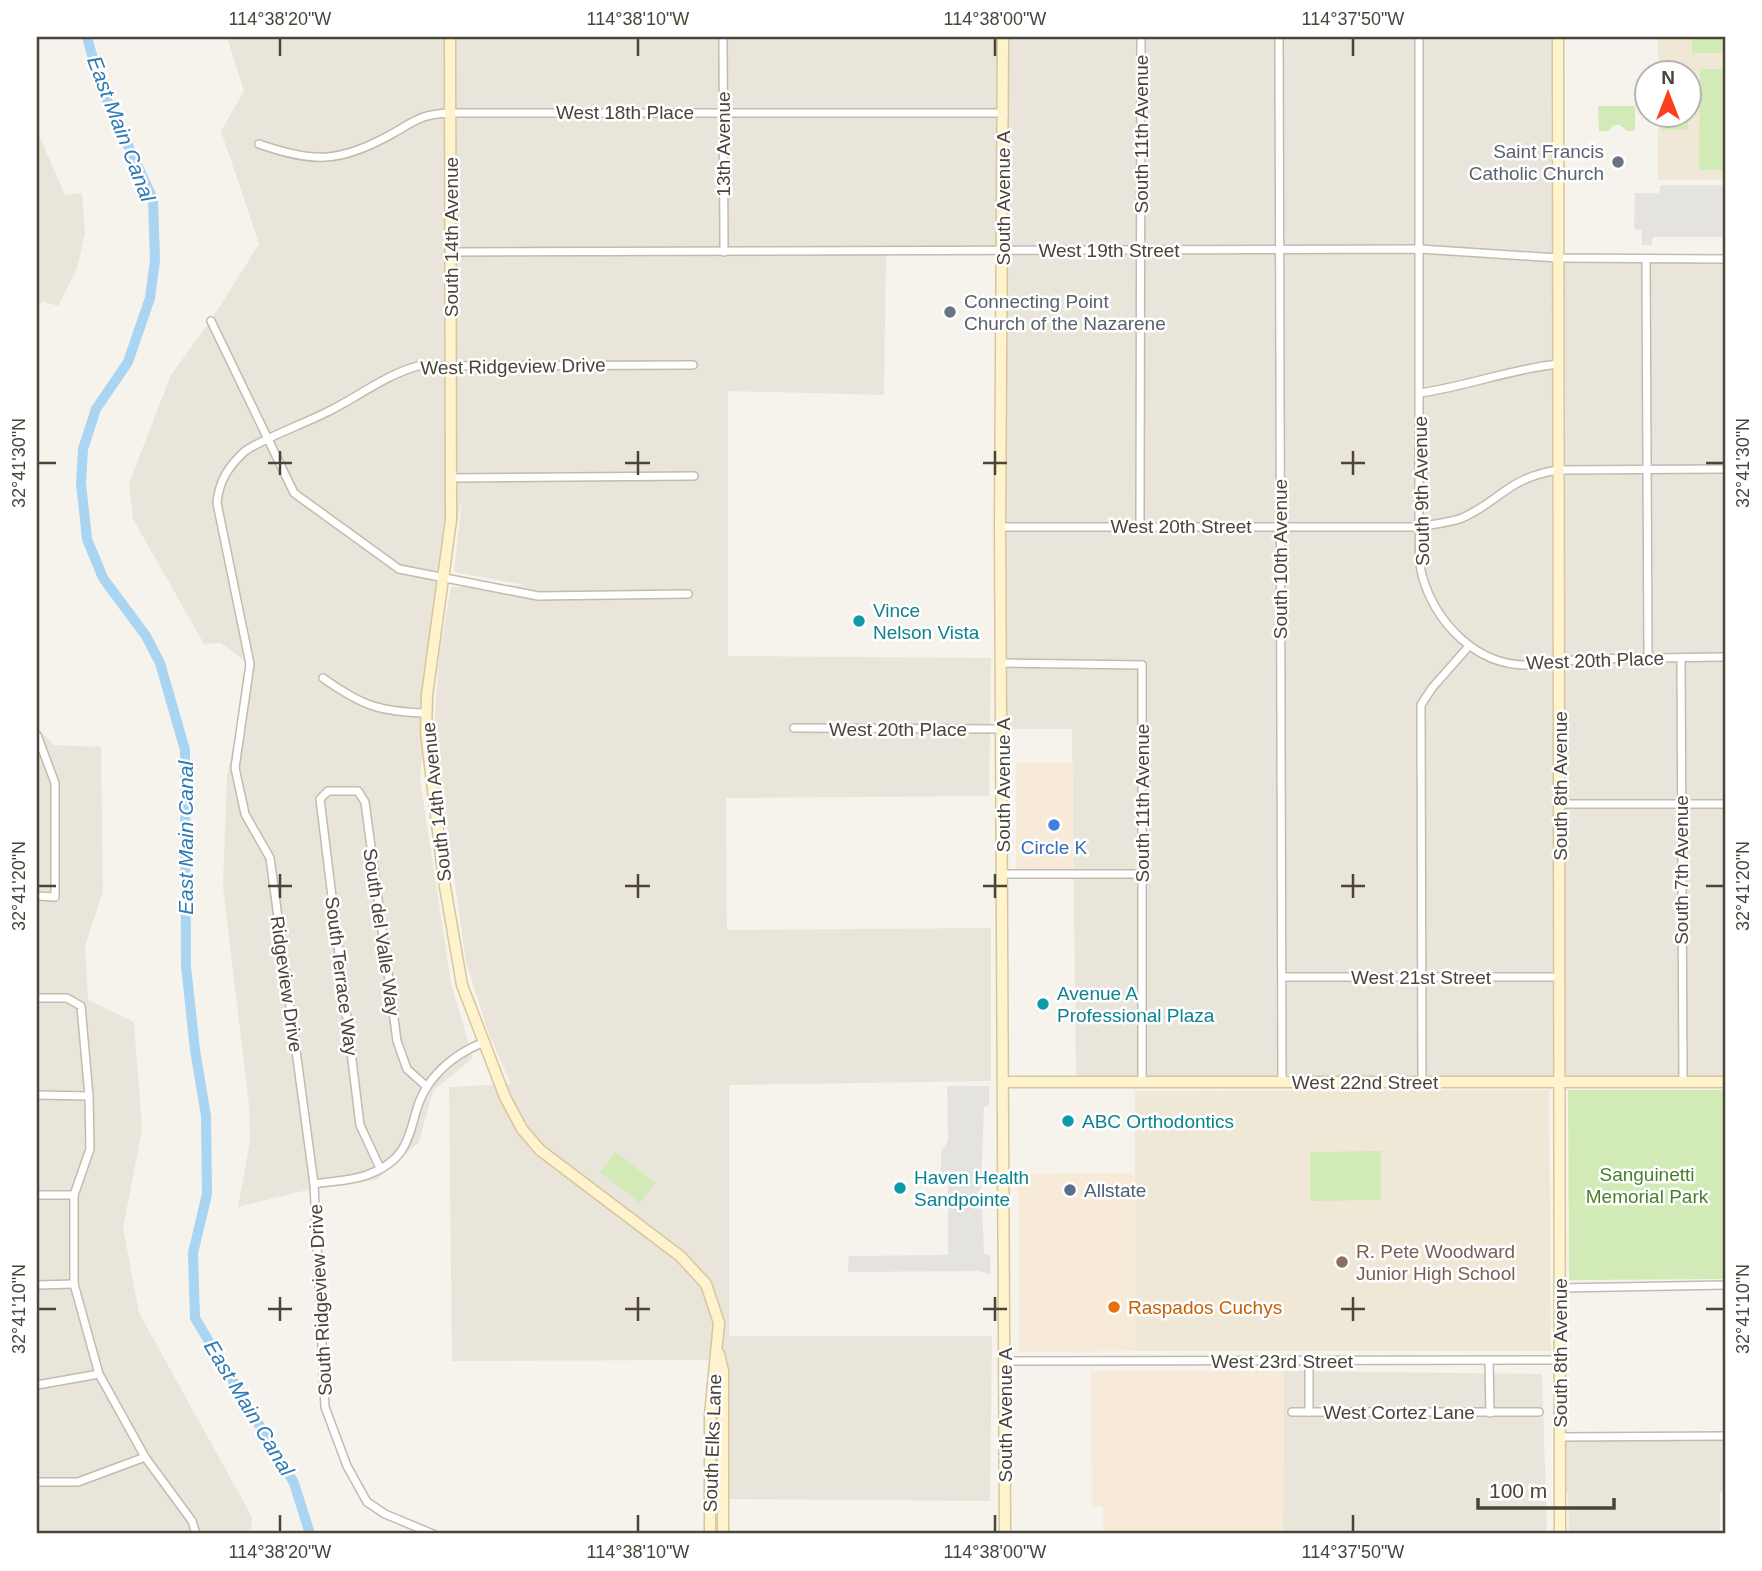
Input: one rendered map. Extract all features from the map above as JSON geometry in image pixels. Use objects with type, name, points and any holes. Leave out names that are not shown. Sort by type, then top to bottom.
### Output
[{"type":"street","name":"South 14th Avenue","points":[[450,37],[450,543],[426,713],[432,789],[456,958],[482,1042],[515,1118],[530,1140],[609,1205],[680,1255],[694,1269],[713,1298]]},
{"type":"street","name":"13th Avenue","points":[[723,37],[724,252]]},
{"type":"street","name":"South Avenue A","points":[[1003,37],[1000,527],[1003,663],[1005,1534]]},
{"type":"street","name":"South 11th Avenue","points":[[1140,526],[1141,37]]},
{"type":"street","name":"South 10th Avenue","points":[[1279,37],[1282,1082]]},
{"type":"street","name":"South 9th Avenue","points":[[1419,37],[1419,527],[1422,573],[1432,602],[1447,625],[1469,646]]},
{"type":"street","name":"South 8th Avenue","points":[[1558,37],[1560,1534]]},
{"type":"street","name":"West 18th Place","points":[[259,144],[304,158],[346,156],[393,133],[414,118],[450,113],[1004,113]]},
{"type":"street","name":"West 19th Street","points":[[451,252],[1420,249],[1558,258],[1725,259]]},
{"type":"street","points":[[1646,259],[1648,657]]},
{"type":"street","points":[[211,321],[294,493],[400,569],[538,596],[688,594]]},
{"type":"street","name":"West Ridgeview Drive","points":[[268,440],[331,411],[401,370],[451,364],[692,365]]},
{"type":"street","points":[[1420,393],[1456,388],[1524,368],[1559,364]]},
{"type":"street","name":"Ridgeview Drive","points":[[268,440],[247,449],[229,467],[218,487],[217,503],[250,664],[235,768],[245,814],[270,858],[314,1184]]},
{"type":"street","name":"West 20th Street","points":[[1000,527],[1419,527],[1461,519],[1508,486],[1533,474],[1559,470],[1725,469]]},
{"type":"street","points":[[452,478],[694,476]]},
{"type":"street","points":[[1422,1081],[1421,705],[1432,688],[1469,646]]},
{"type":"street","name":"West 20th Place","points":[[1469,646],[1497,660],[1528,665],[1559,660],[1725,657]]},
{"type":"street","name":"South 7th Avenue","points":[[1681,658],[1683,1082]]},
{"type":"street","name":"South 11th Avenue","points":[[1003,663],[1142,665],[1142,1081]]},
{"type":"street","points":[[323,678],[349,697],[378,710],[426,713]]},
{"type":"street","name":"West 20th Place","points":[[794,728],[1003,729]]},
{"type":"street","points":[[37,735],[55,783],[55,897],[37,896]]},
{"type":"street","name":"South del Valle Way","points":[[337,790],[358,792],[365,802],[397,1041],[407,1069],[427,1087]]},
{"type":"street","name":"South Terrace Way","points":[[337,790],[328,792],[320,799],[360,1125],[380,1168]]},
{"type":"street","points":[[1560,804],[1725,804]]},
{"type":"street","points":[[1004,874],[1142,874]]},
{"type":"street","name":"West 21st Street","points":[[1282,977],[1560,977]]},
{"type":"street","points":[[37,998],[67,999],[81,1006],[89,1096],[90,1149],[74,1195],[75,1284],[99,1374],[145,1457],[192,1521],[196,1534]]},
{"type":"street","points":[[314,1184],[367,1175],[396,1157],[408,1141],[427,1087],[452,1059],[482,1042]]},
{"type":"street","name":"West 22nd Street","points":[[1004,1082],[1725,1082]]},
{"type":"street","points":[[37,1095],[89,1096]]},
{"type":"street","name":"South Ridgeview Drive","points":[[314,1184],[325,1407],[347,1466],[367,1502],[384,1514],[433,1534]]},
{"type":"street","points":[[37,1195],[74,1195]]},
{"type":"street","points":[[37,1285],[75,1284]]},
{"type":"street","points":[[1560,1288],[1725,1285]]},
{"type":"street","name":"South Elks Lane","points":[[710,1534],[710,1415],[719,1323],[713,1298]]},
{"type":"street","name":"South Elks Lane","points":[[718,1352],[723,1371],[723,1534]]},
{"type":"street","name":"West 23rd Street","points":[[1005,1361],[1560,1360]]},
{"type":"street","name":"West Cortez Lane","points":[[1309,1361],[1309,1412]]},
{"type":"street","name":"West Cortez Lane","points":[[1489,1361],[1490,1413]]},
{"type":"street","points":[[37,1385],[99,1374]]},
{"type":"street","name":"West Cortez Lane","points":[[1293,1412],[1539,1412]]},
{"type":"street","points":[[1560,1437],[1725,1436]]},
{"type":"street","points":[[37,1482],[78,1482],[145,1457]]},
{"type":"shaded area","points":[[227,37],[1558,37],[1559,258],[1725,258],[1725,1082],[1076,1081],[1072,729],[1003,729],[1002,252],[886,252],[884,395],[728,391],[728,656],[991,658],[989,796],[726,798],[727,930],[991,928],[991,1081],[729,1085],[729,1336],[992,1336],[990,1501],[728,1499],[726,1360],[452,1361],[449,1087],[511,1084],[488,1032],[466,962],[434,733],[439,655],[451,587],[525,585],[454,572],[462,499],[440,606],[427,695],[420,779],[451,983],[473,1058],[433,1091],[419,1142],[376,1180],[303,1191],[238,1207],[250,1142],[249,1105],[223,887],[227,775],[250,665],[221,643],[204,644],[133,519],[129,483],[171,375],[211,320],[259,244],[221,131],[244,91]]},
{"type":"shaded area","points":[[1658,37],[1725,37],[1725,180],[1658,180],[1658,130],[1702,130],[1702,60],[1658,60]]},
{"type":"shaded area","points":[[37,131],[65,195],[82,193],[85,233],[77,269],[58,306],[42,301],[37,311]]},
{"type":"shaded area","points":[[1661,185],[1725,185],[1725,237],[1653,237],[1652,245],[1642,245],[1642,230],[1634,229],[1635,193],[1659,193]]},
{"type":"shaded area","points":[[37,728],[54,745],[101,747],[103,892],[85,946],[88,1000],[134,1022],[142,1130],[123,1228],[139,1313],[252,1517],[251,1534],[37,1534]]},
{"type":"shaded area","points":[[1016,763],[1072,763],[1073,874],[1016,874]]},
{"type":"shaded area","points":[[947,1086],[989,1086],[989,1105],[984,1107],[981,1186],[984,1253],[990,1255],[990,1274],[978,1271],[848,1272],[849,1256],[948,1255],[948,1186],[941,1175],[941,1152],[948,1141]]},
{"type":"shaded area","name":"R. Pete Woodward Junior High School","points":[[1549,1090],[1551,1351],[1135,1351],[1135,1091]]},
{"type":"shaded area","points":[[1134,1173],[1135,1351],[1019,1352],[1018,1174]]},
{"type":"shaded area","points":[[1722,1285],[1725,1285],[1725,1534],[1723,1492],[1720,1492],[1720,1534],[1569,1534],[1568,1493],[1560,1493],[1560,1437],[1723,1436]]},
{"type":"shaded area","points":[[1090,1371],[1284,1371],[1283,1534],[1103,1534],[1103,1507],[1092,1507]]},
{"type":"shaded area","points":[[1284,1371],[1542,1374],[1547,1534],[1283,1534]]},
{"type":"green space","points":[[1692,37],[1723,37],[1723,53],[1692,53]]},
{"type":"green space","points":[[1702,69],[1725,69],[1725,170],[1699,170]]},
{"type":"green space","points":[[1598,106],[1632,106],[1632,130],[1635,131],[1627,131],[1620,125],[1614,125],[1608,131],[1599,131]]},
{"type":"green space","name":"Sanguinetti Memorial Park","points":[[1568,1090],[1725,1090],[1725,1279],[1569,1280]]},
{"type":"green space","points":[[1381,1151],[1381,1200],[1310,1201],[1310,1152]]},
{"type":"green space","points":[[616,1152],[655,1183],[640,1203],[600,1172]]},
{"type":"waterway","name":"East Main Canal","points":[[87,37],[101,87],[153,199],[155,260],[150,298],[128,362],[96,409],[83,449],[81,483],[87,539],[103,578],[146,636],[160,663],[185,750],[186,966],[195,1050],[206,1116],[207,1194],[193,1253],[195,1318],[294,1483],[310,1534]]},
{"type":"place","name":"Saint Francis Catholic Church","points":[[1618,162]]},
{"type":"place","name":"Connecting Point Church of the Nazarene","points":[[950,312]]},
{"type":"place","name":"Vince Nelson Vista","points":[[859,621]]},
{"type":"place","name":"Circle K","points":[[1054,825]]},
{"type":"place","name":"Avenue A Professional Plaza","points":[[1043,1004]]},
{"type":"place","name":"ABC Orthodontics","points":[[1068,1121]]},
{"type":"place","name":"Haven Health Sandpointe","points":[[900,1188]]},
{"type":"place","name":"Allstate","points":[[1070,1190]]},
{"type":"place","name":"R. Pete Woodward Junior High School","points":[[1342,1262]]},
{"type":"place","name":"Raspados Cuchys","points":[[1114,1307]]}]
